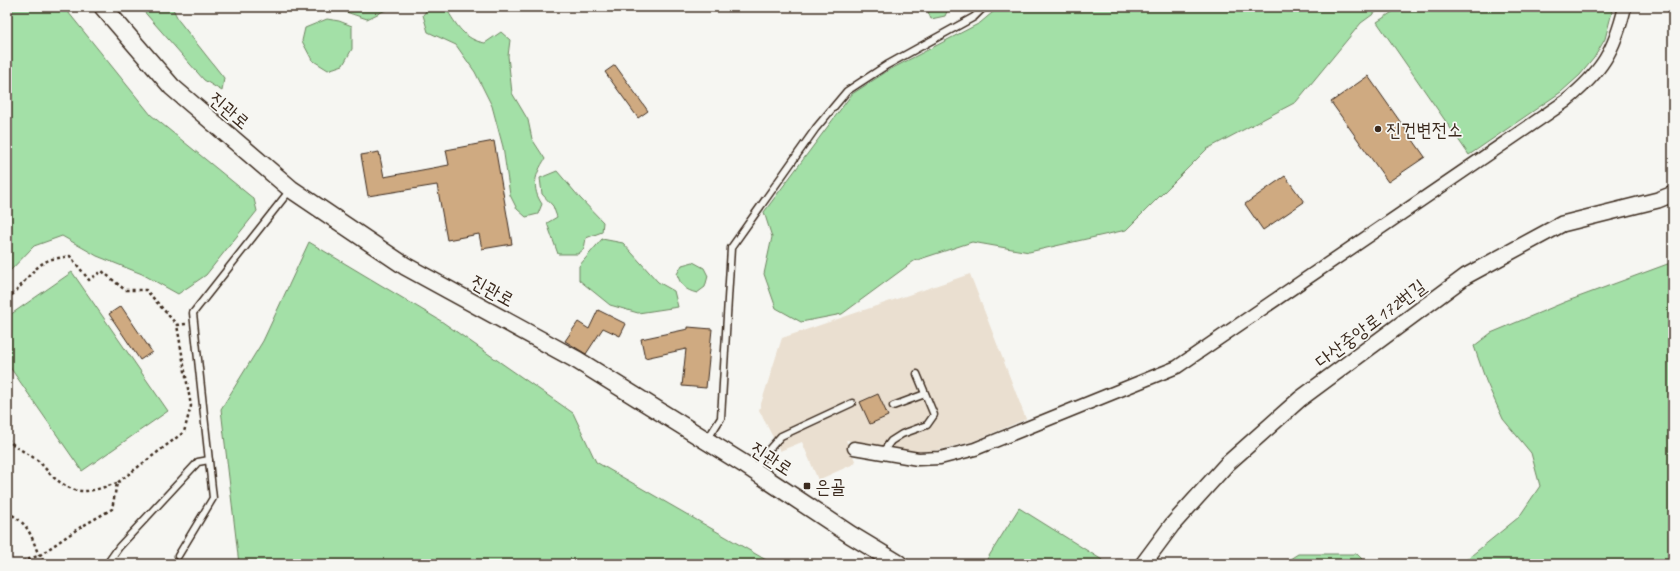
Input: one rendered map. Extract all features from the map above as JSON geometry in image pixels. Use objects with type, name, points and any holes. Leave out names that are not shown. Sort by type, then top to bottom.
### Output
[{"type":"main road","name":"진관로","points":[[103,7],[172,87],[291,189],[405,266],[577,360],[755,471],[851,535],[899,564]]},
{"type":"street","points":[[854,448],[918,459],[940,458],[975,449],[1177,367],[1566,101],[1587,84],[1602,66],[1613,46],[1625,7]]},
{"type":"street","name":"다산중앙로172번길","points":[[1143,564],[1172,525],[1227,464],[1300,399],[1466,276],[1562,224],[1658,200],[1673,194]]},
{"type":"lane","points":[[707,441],[722,418],[731,248],[816,128],[847,91],[886,65],[974,17],[984,7]]},
{"type":"lane","points":[[178,556],[213,498],[193,313],[291,189]]},
{"type":"lane","points":[[882,453],[891,441],[902,434],[927,425],[934,415],[917,374]]},
{"type":"lane","points":[[893,406],[925,394]]},
{"type":"lane","points":[[755,471],[764,455],[781,436],[852,403]]},
{"type":"lane","points":[[108,564],[119,547],[198,462],[209,460]]},
{"type":"path","points":[[7,299],[14,294],[37,268],[50,260],[70,256],[89,280],[102,271],[125,290],[146,290],[177,325],[191,406],[184,432],[117,483],[88,492],[71,490],[52,476],[38,461],[14,446],[7,439]]},
{"type":"path","points":[[177,325],[194,323]]},
{"type":"path","points":[[17,564],[40,555],[78,528],[112,509],[117,483]]},
{"type":"path","points":[[7,512],[26,525],[40,555],[46,564]]},
{"type":"shaded area","points":[[970,274],[1026,419],[974,441],[939,450],[919,452],[901,451],[846,440],[856,463],[818,480],[802,442],[780,451],[759,410],[782,338]]},
{"type":"green space","points":[[7,7],[64,7],[151,115],[254,199],[257,211],[206,275],[178,294],[142,274],[97,256],[62,236],[34,246],[7,274]]},
{"type":"green space","points":[[140,7],[172,7],[179,21],[224,78],[222,91],[204,80]]},
{"type":"green space","points":[[331,7],[392,7],[367,19]]},
{"type":"green space","points":[[429,7],[446,8],[462,31],[472,39],[485,43],[501,32],[510,40],[508,56],[512,93],[528,120],[532,139],[545,159],[539,170],[535,187],[542,204],[538,214],[526,217],[517,209],[510,195],[503,147],[492,106],[475,72],[456,45],[428,32],[423,15]]},
{"type":"green space","points":[[926,7],[949,7],[945,16],[931,19]]},
{"type":"green space","points":[[999,7],[1383,7],[1361,23],[1296,102],[1207,149],[1126,230],[1029,252],[972,242],[914,261],[842,314],[801,322],[776,308],[764,274],[772,237],[764,212],[852,94],[889,70],[980,23]]},
{"type":"green space","points":[[1400,7],[1609,7],[1612,12],[1605,39],[1594,58],[1580,75],[1561,92],[1469,155],[1377,22]]},
{"type":"green space","points":[[327,19],[339,21],[352,26],[352,49],[343,65],[328,70],[312,60],[302,41],[305,28]]},
{"type":"green space","points":[[557,171],[603,222],[602,232],[586,238],[584,249],[578,254],[558,254],[547,223],[557,217],[553,206],[542,194],[540,178]]},
{"type":"green space","points":[[602,239],[623,243],[658,282],[674,291],[678,307],[638,313],[610,305],[579,280],[579,266]]},
{"type":"green space","points":[[309,242],[441,321],[573,413],[596,462],[773,564],[239,564],[221,409],[263,341]]},
{"type":"green space","points":[[693,262],[704,268],[708,276],[705,287],[697,293],[684,287],[677,274],[682,265]]},
{"type":"green space","points":[[1673,262],[1673,564],[1461,564],[1519,517],[1540,486],[1531,453],[1503,419],[1486,381],[1474,346],[1491,333],[1565,302]]},
{"type":"green space","points":[[72,272],[168,411],[82,471],[7,363],[7,317]]},
{"type":"green space","points":[[1019,508],[1107,563],[1107,564],[984,564]]},
{"type":"green space","points":[[1298,554],[1357,554],[1367,564],[1282,564]]},
{"type":"building","points":[[615,65],[648,111],[638,118],[605,72]]},
{"type":"building","name":"진건변전소","points":[[1368,76],[1425,157],[1388,182],[1331,102]]},
{"type":"building","points":[[494,141],[512,244],[482,249],[479,234],[447,240],[437,185],[368,196],[361,155],[379,152],[384,177],[449,165],[446,150]]},
{"type":"building","points":[[1285,176],[1304,202],[1263,230],[1245,204]]},
{"type":"building","points":[[121,306],[152,352],[140,360],[109,314]]},
{"type":"building","points":[[598,310],[626,324],[620,336],[603,328],[586,354],[565,341],[578,322],[589,329]]},
{"type":"building","points":[[688,327],[712,329],[706,388],[682,386],[686,349],[645,358],[641,339],[688,329]]},
{"type":"building","points":[[878,394],[888,416],[870,424],[860,402]]},
{"type":"place","name":"진건변전소","points":[[1378,129]]},
{"type":"place","name":"은골","points":[[807,486]]}]
